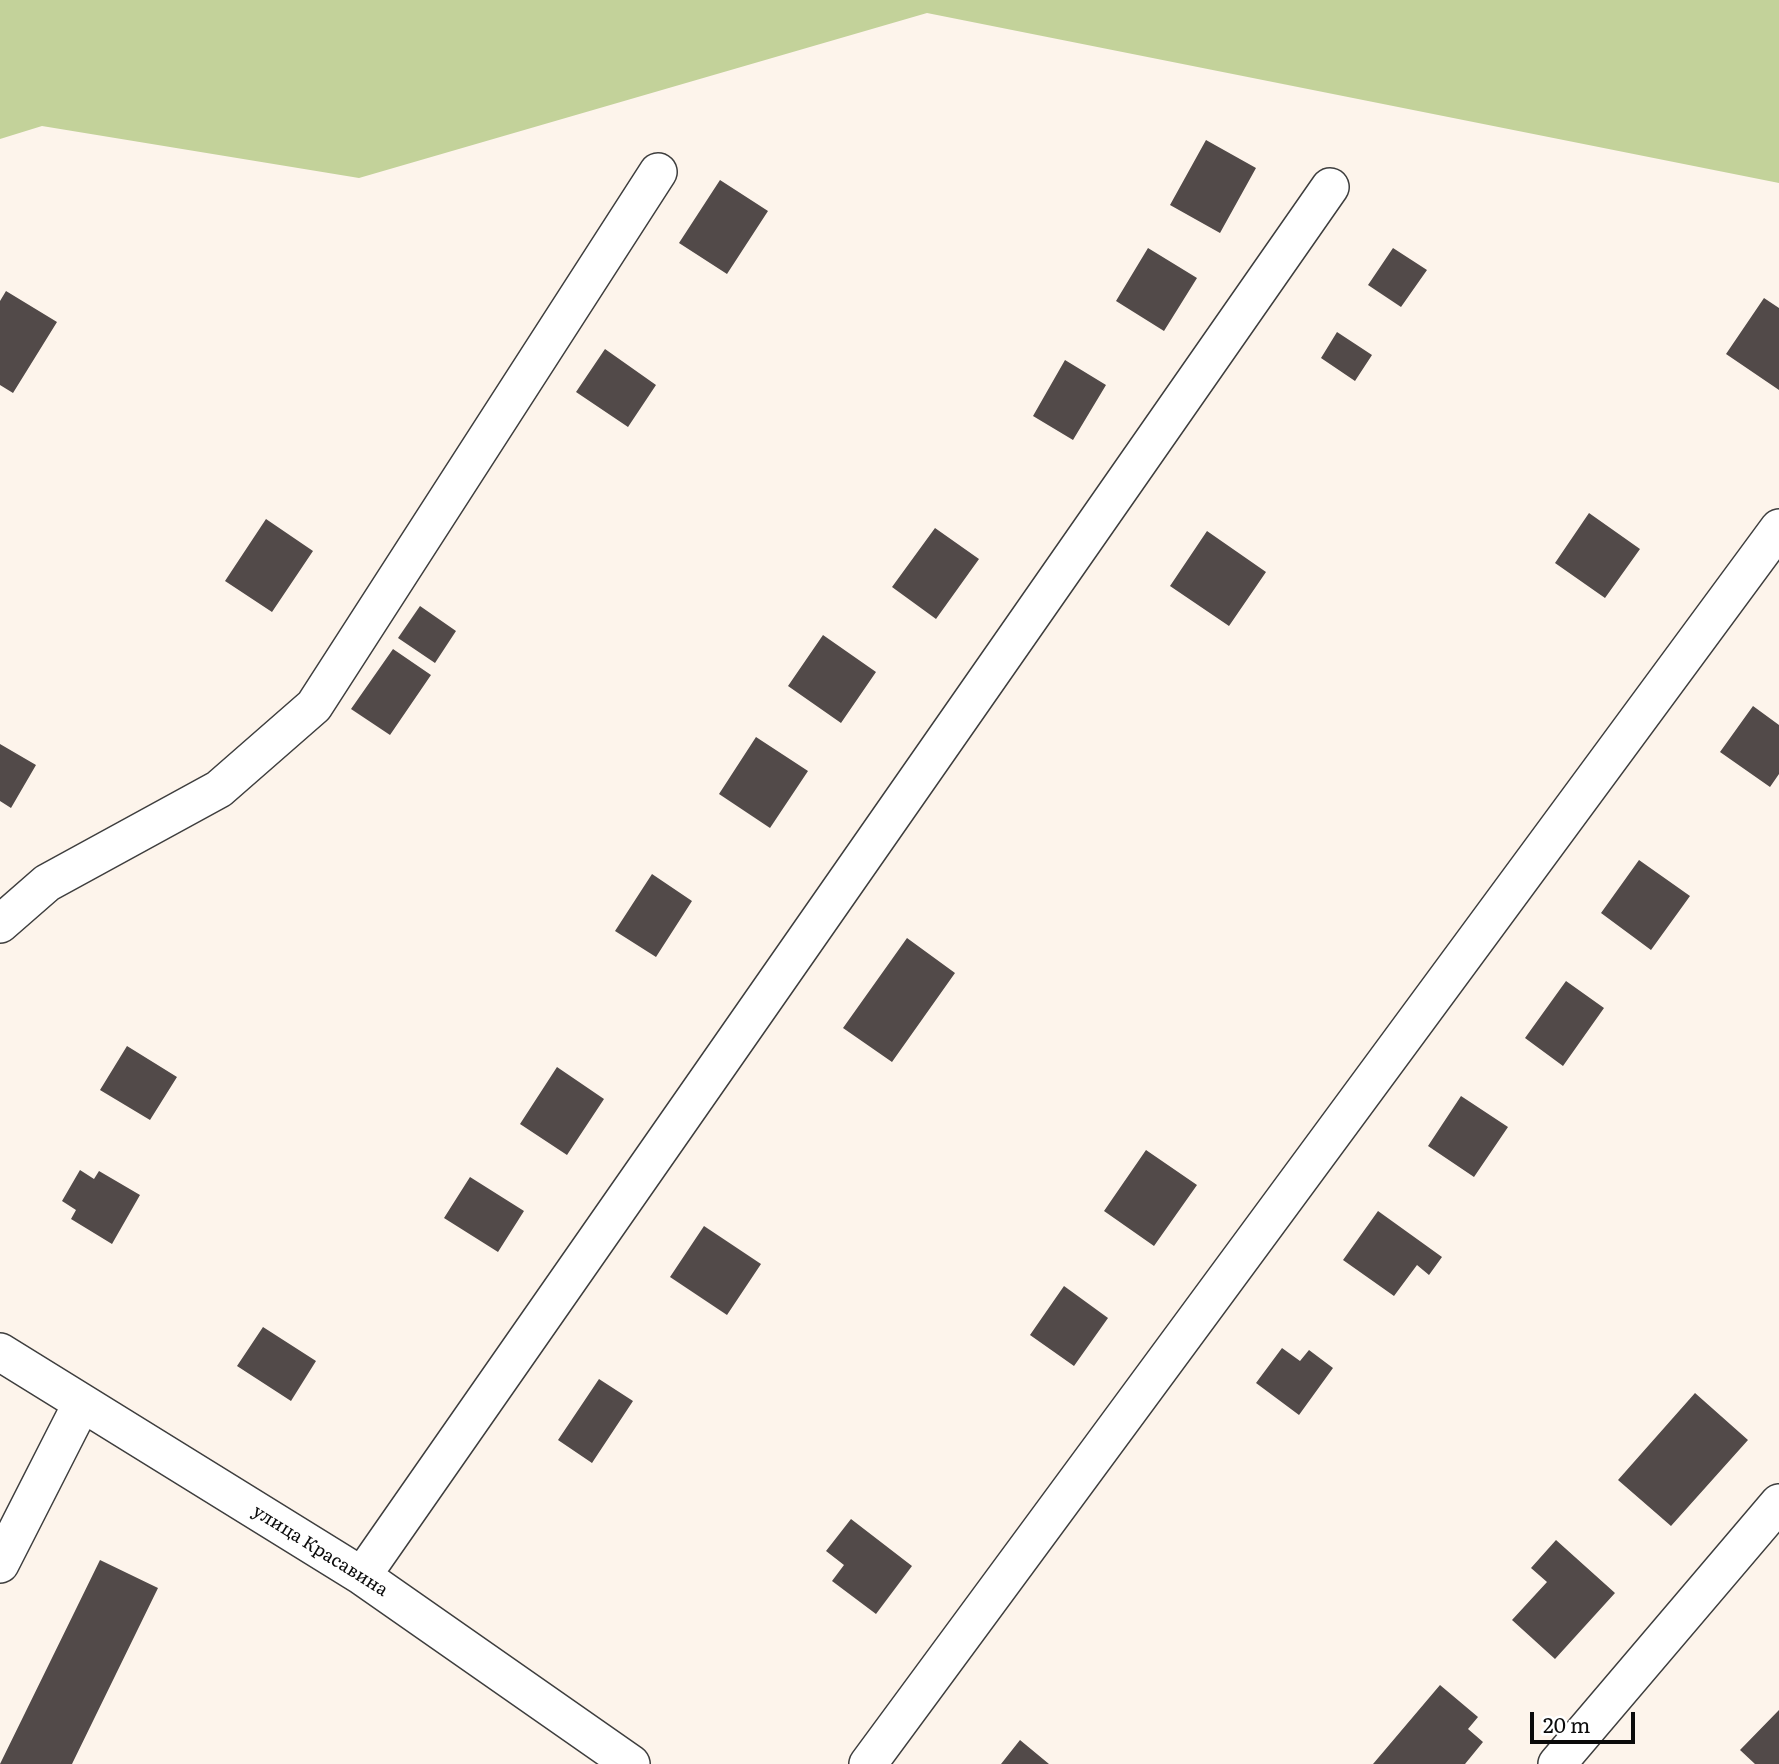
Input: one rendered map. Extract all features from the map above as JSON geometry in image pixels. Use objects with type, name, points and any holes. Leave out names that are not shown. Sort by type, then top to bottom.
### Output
[{"type":"street","points":[[0,924],[47,883],[219,789],[314,706],[658,172]]},
{"type":"street","points":[[362,1576],[1330,187]]},
{"type":"street","points":[[868,1764],[1779,528]]},
{"type":"street","name":"улица Красавина","points":[[0,1352],[362,1576],[631,1764]]},
{"type":"street","points":[[0,1564],[82,1403]]},
{"type":"street","points":[[1557,1764],[1779,1503]]},
{"type":"green space","points":[[0,0],[1779,0],[1779,183],[927,13],[359,178],[42,126],[0,139]]},
{"type":"building","points":[[1206,140],[1256,168],[1220,233],[1170,205]]},
{"type":"building","points":[[720,180],[768,211],[727,274],[679,243]]},
{"type":"building","points":[[1148,248],[1197,278],[1164,331],[1116,301]]},
{"type":"building","points":[[1393,248],[1427,270],[1401,307],[1368,285]]},
{"type":"building","points":[[6,291],[57,322],[13,393],[0,385],[0,301]]},
{"type":"building","points":[[1764,298],[1779,308],[1779,390],[1726,354]]},
{"type":"building","points":[[1337,332],[1372,355],[1355,381],[1321,358]]},
{"type":"building","points":[[605,349],[656,385],[628,427],[576,392]]},
{"type":"building","points":[[1065,360],[1106,385],[1073,440],[1033,416]]},
{"type":"building","points":[[1589,513],[1640,549],[1605,598],[1555,563]]},
{"type":"building","points":[[266,519],[313,551],[272,612],[225,581]]},
{"type":"building","points":[[935,528],[979,559],[936,619],[892,587]]},
{"type":"building","points":[[1207,531],[1266,572],[1229,626],[1170,586]]},
{"type":"building","points":[[420,606],[456,631],[435,663],[398,638]]},
{"type":"building","points":[[823,635],[876,672],[841,723],[788,686]]},
{"type":"building","points":[[393,649],[431,675],[390,735],[351,709]]},
{"type":"building","points":[[1753,706],[1779,725],[1779,774],[1770,787],[1720,752]]},
{"type":"building","points":[[756,737],[808,771],[770,828],[719,794]]},
{"type":"building","points":[[0,744],[36,765],[11,808],[0,801]]},
{"type":"building","points":[[1639,860],[1690,896],[1651,950],[1601,913]]},
{"type":"building","points":[[652,874],[692,901],[656,957],[615,931]]},
{"type":"building","points":[[907,938],[955,973],[892,1062],[843,1028]]},
{"type":"building","points":[[1566,981],[1604,1008],[1563,1066],[1525,1038]]},
{"type":"building","points":[[127,1046],[177,1077],[150,1120],[100,1090]]},
{"type":"building","points":[[557,1067],[604,1099],[567,1155],[520,1124]]},
{"type":"building","points":[[1461,1096],[1508,1127],[1474,1177],[1428,1146]]},
{"type":"building","points":[[1146,1150],[1197,1185],[1154,1246],[1104,1211]]},
{"type":"building","points":[[80,1170],[94,1179],[99,1171],[140,1195],[112,1244],[71,1219],[76,1210],[62,1201]]},
{"type":"building","points":[[470,1177],[524,1211],[498,1252],[444,1218]]},
{"type":"building","points":[[1378,1211],[1442,1257],[1429,1275],[1417,1265],[1394,1296],[1343,1260]]},
{"type":"building","points":[[704,1226],[761,1264],[727,1315],[670,1277]]},
{"type":"building","points":[[1064,1286],[1108,1318],[1074,1366],[1030,1335]]},
{"type":"building","points":[[263,1327],[316,1361],[291,1401],[237,1366]]},
{"type":"building","points":[[1282,1348],[1300,1361],[1309,1350],[1333,1368],[1299,1415],[1256,1383]]},
{"type":"building","points":[[599,1379],[633,1401],[592,1463],[558,1440]]},
{"type":"building","points":[[1695,1393],[1748,1440],[1671,1526],[1618,1480]]},
{"type":"building","points":[[851,1519],[912,1566],[876,1614],[832,1581],[844,1565],[826,1551]]},
{"type":"building","points":[[1556,1540],[1615,1593],[1555,1659],[1512,1620],[1547,1582],[1531,1568]]},
{"type":"building","points":[[100,1560],[158,1588],[72,1764],[0,1764]]},
{"type":"building","points":[[1440,1685],[1478,1717],[1468,1729],[1483,1742],[1465,1764],[1373,1764]]},
{"type":"building","points":[[1779,1710],[1779,1764],[1755,1764],[1740,1750]]},
{"type":"building","points":[[1020,1740],[1049,1764],[1001,1764]]}]
